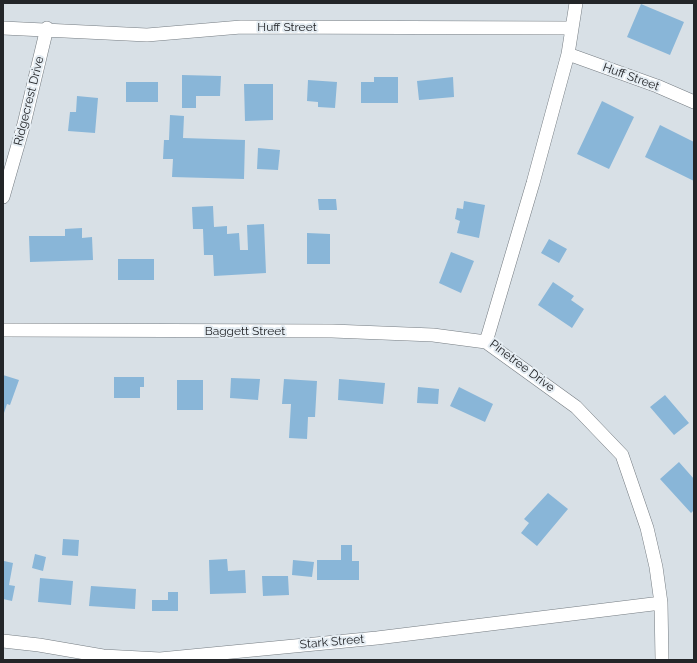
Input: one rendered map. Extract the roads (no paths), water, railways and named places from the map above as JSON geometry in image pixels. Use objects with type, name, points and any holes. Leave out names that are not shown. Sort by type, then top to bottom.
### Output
[{"type":"street","name":"Pinetree Drive","points":[[576,3],[568,54],[533,183],[486,342],[576,407],[622,455],[647,528],[656,567],[660,604],[662,660]]},
{"type":"street","name":"Huff Street","points":[[3,28],[47,28],[147,35],[241,27],[571,28]]},
{"type":"street","name":"Ridgecrest Drive","points":[[3,197],[24,124],[47,28]]},
{"type":"street","name":"Huff Street","points":[[568,54],[657,86],[694,102]]},
{"type":"street","name":"Baggett Street","points":[[3,330],[332,331],[433,335],[486,342]]},
{"type":"street","name":"Stark Street","points":[[3,641],[39,645],[103,656],[160,659],[377,638],[660,604]]}]
